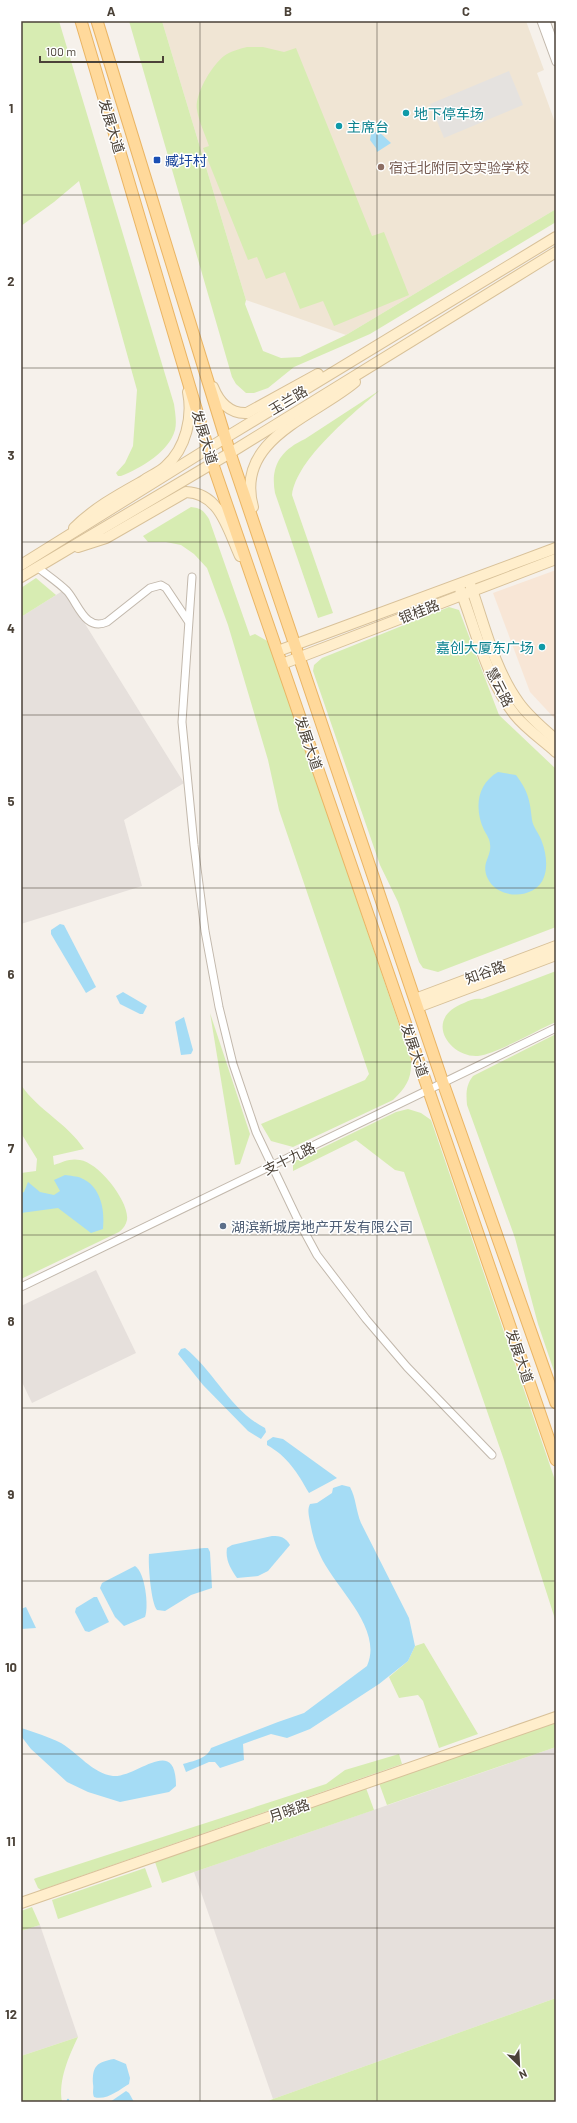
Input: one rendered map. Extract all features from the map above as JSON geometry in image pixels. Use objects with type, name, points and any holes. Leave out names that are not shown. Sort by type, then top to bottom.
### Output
[{"type":"main road","name":"发展大道","points":[[81,21],[212,462],[556,1460]]},
{"type":"main road","name":"发展大道","points":[[97,21],[225,438],[416,1003],[556,1403]]},
{"type":"street","points":[[541,21],[556,62]]},
{"type":"street","points":[[546,21],[556,48]]},
{"type":"street","name":"玉兰路","points":[[21,577],[38,567],[61,547],[225,438],[556,237]]},
{"type":"street","name":"玉兰路","points":[[21,566],[61,547],[230,453],[556,252]]},
{"type":"street","points":[[200,356],[216,394],[223,404],[237,413],[247,413],[257,409],[322,372],[373,348]]},
{"type":"street","points":[[61,547],[89,513],[166,466],[180,448],[190,414],[189,397],[181,359]]},
{"type":"street","points":[[278,594],[250,496],[251,479],[255,464],[266,445],[276,434],[340,395],[380,360]]},
{"type":"street","points":[[61,547],[106,538],[186,492],[202,495],[213,502],[221,513],[260,602]]},
{"type":"street","name":"银桂路","points":[[278,652],[556,548]]},
{"type":"street","name":"银桂路","points":[[282,664],[556,558]]},
{"type":"street","points":[[38,567],[67,591],[86,619],[94,624],[101,625],[150,588],[161,585],[166,588],[188,621]]},
{"type":"street","points":[[192,577],[182,722],[205,931],[219,1008],[232,1064],[256,1132],[300,1224],[333,1279],[407,1367],[492,1455]]},
{"type":"street","name":"慧云路","points":[[469,580],[502,674],[510,690],[528,713],[556,740]]},
{"type":"street","name":"慧云路","points":[[458,584],[496,686],[516,717],[556,752]]},
{"type":"street","name":"知谷路","points":[[416,1003],[556,946]]},
{"type":"street","name":"知谷路","points":[[416,1003],[556,955]]},
{"type":"street","name":"支十九路","points":[[21,1287],[556,1028]]},
{"type":"street","name":"月晓路","points":[[21,1903],[556,1717]]},
{"type":"shaded area","name":"宿迁北附同文实验学校","points":[[162,21],[526,21],[544,70],[537,73],[556,125],[556,209],[346,335],[246,300]]},
{"type":"shaded area","points":[[509,71],[523,105],[444,138],[430,104]]},
{"type":"shaded area","points":[[556,570],[556,720],[530,692],[493,593]]},
{"type":"shaded area","points":[[64,590],[184,783],[124,820],[142,886],[21,924],[21,617]]},
{"type":"shaded area","points":[[96,1270],[136,1353],[32,1403],[21,1380],[21,1306]]},
{"type":"shaded area","points":[[556,1747],[556,1998],[273,2099],[194,1872]]},
{"type":"shaded area","points":[[40,1925],[78,2037],[21,2056],[21,1931]]},
{"type":"green space","points":[[21,21],[59,21],[174,404],[176,427],[172,438],[167,445],[161,452],[145,464],[121,476],[118,476],[116,473],[125,463],[133,446],[137,390],[79,181],[54,202],[21,226]]},
{"type":"green space","points":[[129,21],[162,21],[246,300],[245,304],[263,351],[281,358],[300,357],[346,335],[556,209],[556,222],[370,334],[294,367],[268,388],[254,393],[246,393],[236,384],[232,377]]},
{"type":"green space","points":[[247,47],[263,47],[284,52],[296,48],[372,236],[384,232],[409,295],[334,326],[323,301],[300,309],[285,272],[266,279],[257,257],[248,260],[203,148],[209,146],[197,110],[198,96],[214,66],[219,60],[229,53]]},
{"type":"green space","points":[[380,390],[342,424],[315,452],[304,466],[296,481],[292,495],[333,613],[318,618],[275,493],[274,475],[276,467],[279,460],[289,448]]},
{"type":"green space","points":[[191,507],[202,510],[209,519],[250,636],[255,634],[269,642],[411,1060],[409,1078],[393,1100],[293,1147],[271,1141],[261,1124],[365,1080],[369,1074],[279,810],[268,760],[228,625],[207,568],[194,554],[181,545],[166,542],[148,542],[143,536]]},
{"type":"green space","points":[[36,578],[56,595],[21,617],[21,588]]},
{"type":"green space","points":[[449,607],[459,610],[499,715],[556,769],[556,927],[438,972],[423,968],[419,962],[398,902],[380,865],[313,671],[314,665],[322,658]]},
{"type":"green space","points":[[556,971],[556,1022],[495,1051],[478,1056],[468,1055],[458,1051],[450,1044],[445,1036],[443,1027],[445,1018],[451,1010],[470,1000],[482,999]]},
{"type":"green space","points":[[210,1013],[250,1134],[240,1164],[235,1165]]},
{"type":"green space","points":[[556,1034],[556,1377],[538,1324],[515,1238],[467,1105],[467,1089],[473,1076]]},
{"type":"green space","points":[[21,1085],[36,1102],[70,1132],[84,1149],[53,1156],[54,1165],[67,1161],[80,1160],[87,1162],[95,1168],[104,1175],[118,1194],[127,1212],[127,1220],[124,1227],[119,1232],[21,1279],[21,1173],[36,1171],[37,1159],[21,1133]]},
{"type":"green space","points":[[408,1109],[421,1113],[431,1120],[556,1483],[556,1622],[504,1460],[404,1172],[395,1170],[356,1140],[293,1171],[293,1162],[396,1112]]},
{"type":"green space","points":[[424,1643],[478,1734],[439,1748],[423,1701],[418,1695],[399,1698],[389,1677],[408,1661],[415,1646]]},
{"type":"green space","points":[[556,1722],[556,1747],[387,1805],[379,1783]]},
{"type":"green space","points":[[399,1754],[402,1764],[41,1890],[38,1888],[34,1879],[326,1784],[345,1770]]},
{"type":"green space","points":[[366,1788],[374,1810],[162,1883],[155,1862]]},
{"type":"green space","points":[[145,1868],[152,1887],[58,1919],[52,1900]]},
{"type":"green space","points":[[32,1907],[40,1925],[21,1931],[21,1911]]},
{"type":"green space","points":[[556,1998],[556,2102],[266,2102],[273,2099]]},
{"type":"green space","points":[[78,2037],[65,2068],[61,2094],[62,2102],[21,2102],[21,2056]]},
{"type":"water","points":[[378,131],[391,143],[377,152],[370,140],[371,134]]},
{"type":"water","points":[[498,772],[516,775],[523,786],[529,801],[533,823],[545,850],[546,864],[544,877],[540,885],[525,893],[508,894],[500,891],[493,886],[488,879],[485,869],[490,844],[489,838],[481,822],[478,805],[479,797],[486,783]]},
{"type":"water","points":[[60,924],[64,925],[96,987],[86,993],[51,934],[51,930]]},
{"type":"water","points":[[123,992],[147,1006],[143,1014],[120,1004],[116,996]]},
{"type":"water","points":[[184,1017],[193,1050],[191,1054],[181,1055],[175,1022]]},
{"type":"water","points":[[65,1175],[81,1178],[93,1187],[100,1199],[102,1207],[103,1229],[91,1233],[58,1208],[21,1213],[21,1193],[24,1192],[28,1182],[40,1192],[54,1195],[60,1191],[54,1180]]},
{"type":"water","points":[[185,1348],[205,1368],[242,1412],[265,1428],[266,1432],[261,1439],[248,1431],[203,1385],[178,1354],[181,1349]]},
{"type":"water","points":[[273,1437],[283,1439],[337,1478],[309,1493],[286,1460],[267,1445],[267,1441]]},
{"type":"water","points":[[342,1485],[350,1487],[361,1523],[409,1618],[415,1646],[408,1661],[379,1684],[310,1729],[287,1738],[271,1734],[243,1744],[244,1760],[220,1768],[215,1762],[209,1762],[186,1772],[183,1764],[203,1757],[211,1748],[304,1713],[367,1666],[370,1652],[369,1637],[355,1608],[320,1555],[314,1539],[309,1515],[310,1504],[317,1503],[332,1493],[333,1488]]},
{"type":"water","points":[[278,1536],[286,1540],[290,1545],[268,1571],[258,1576],[237,1578],[228,1560],[227,1548],[232,1545]]},
{"type":"water","points":[[208,1548],[210,1552],[212,1588],[191,1595],[165,1611],[157,1610],[153,1600],[149,1554]]},
{"type":"water","points":[[135,1566],[144,1582],[147,1605],[146,1612],[145,1617],[124,1626],[115,1617],[100,1588],[102,1583]]},
{"type":"water","points":[[94,1597],[97,1597],[109,1622],[89,1632],[85,1631],[75,1612],[76,1608]]},
{"type":"water","points":[[26,1607],[36,1628],[21,1629],[21,1609]]},
{"type":"water","points":[[21,1728],[61,1743],[98,1771],[113,1776],[123,1775],[154,1762],[162,1761],[170,1763],[174,1771],[176,1786],[169,1792],[120,1802],[88,1792],[67,1782],[31,1749],[21,1736]]},
{"type":"water","points":[[114,2059],[126,2064],[130,2078],[129,2084],[117,2092],[103,2098],[94,2097],[93,2073],[95,2069],[100,2063]]},
{"type":"water","points":[[126,2091],[129,2093],[134,2102],[110,2102]]},
{"type":"place","name":"地下停车场","points":[[406,113]]},
{"type":"place","name":"主席台","points":[[339,126]]},
{"type":"place","name":"臧圩村","points":[[157,160]]},
{"type":"place","name":"宿迁北附同文实验学校","points":[[381,167]]},
{"type":"place","name":"嘉创大厦东广场","points":[[542,647]]},
{"type":"place","name":"湖滨新城房地产开发有限公司","points":[[223,1226]]}]
